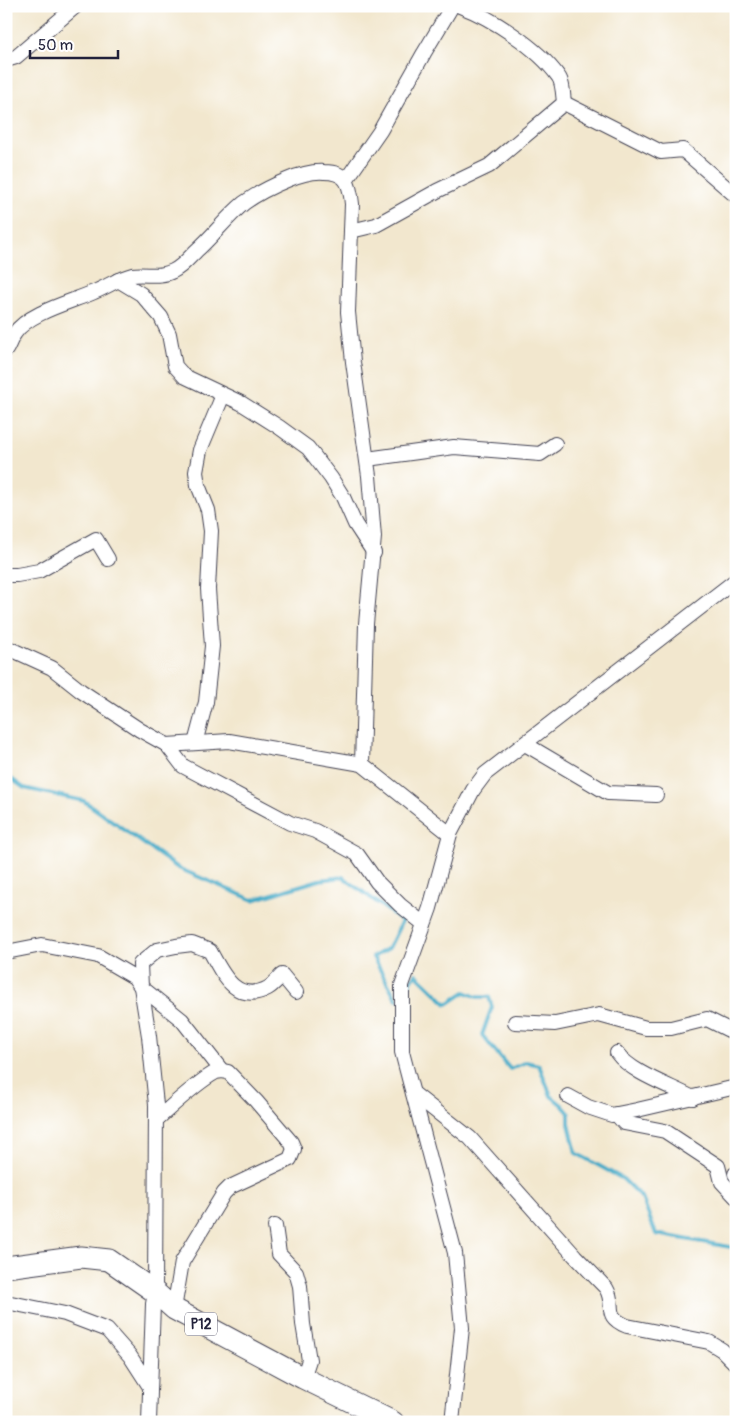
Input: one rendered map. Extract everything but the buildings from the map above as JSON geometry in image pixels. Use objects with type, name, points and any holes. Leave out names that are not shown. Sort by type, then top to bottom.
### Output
[{"type":"main road","name":"P12","points":[[6,1267],[81,1257],[109,1260],[155,1292],[174,1309],[303,1378],[393,1422]]},
{"type":"street","points":[[6,60],[16,57],[76,6]]},
{"type":"street","points":[[346,180],[380,131],[452,6]]},
{"type":"street","points":[[460,6],[479,14],[531,48],[560,78],[564,103]]},
{"type":"street","points":[[351,231],[376,225],[437,191],[488,166],[564,103]]},
{"type":"street","points":[[564,103],[661,152],[682,150],[736,196]]},
{"type":"street","points":[[6,350],[11,331],[40,313],[70,303],[106,288],[118,280],[133,275],[158,275],[172,272],[210,239],[244,204],[265,189],[298,176],[320,172],[341,175],[346,180],[351,189],[348,312],[367,459],[374,553],[366,624],[362,764]]},
{"type":"street","points":[[118,280],[141,294],[161,317],[169,334],[175,366],[184,376],[223,395],[279,427],[308,448],[339,491],[355,524],[374,553]]},
{"type":"street","points":[[195,743],[206,702],[212,646],[208,589],[210,531],[208,510],[198,485],[196,472],[200,450],[223,395]]},
{"type":"street","points":[[367,459],[454,447],[540,454],[556,444]]},
{"type":"street","points":[[6,575],[39,571],[96,539],[108,559]]},
{"type":"street","points":[[452,1422],[462,1328],[455,1253],[402,1052],[402,985],[424,924],[450,834],[473,790],[485,774],[736,580]]},
{"type":"street","points":[[6,647],[52,668],[88,696],[167,745],[183,766],[290,823],[315,831],[357,854],[377,882],[400,905],[424,924]]},
{"type":"street","points":[[167,745],[229,741],[362,764],[450,834]]},
{"type":"street","points":[[525,744],[608,793],[656,795]]},
{"type":"street","points":[[149,1422],[155,1292],[156,1105],[149,1036],[141,987],[140,964],[157,950],[192,944],[210,951],[224,978],[237,989],[251,994],[269,988],[282,975],[296,992]]},
{"type":"street","points":[[6,952],[42,945],[98,956],[134,977],[141,987],[182,1020],[222,1071]]},
{"type":"street","points":[[515,1022],[555,1024],[599,1014],[646,1028],[671,1028],[707,1019],[731,1031],[736,1031]]},
{"type":"street","points":[[617,1053],[621,1059],[642,1072],[693,1098]]},
{"type":"street","points":[[156,1120],[216,1072],[228,1072],[292,1142],[294,1149],[290,1159],[230,1187],[224,1193],[182,1262],[174,1309]]},
{"type":"street","points":[[568,1096],[588,1107],[616,1114],[736,1087]]},
{"type":"street","points":[[413,1093],[470,1138],[606,1288],[612,1316],[616,1321],[627,1326],[709,1342],[722,1350],[736,1364]]},
{"type":"street","points":[[616,1114],[624,1123],[665,1130],[681,1140],[718,1166],[722,1182],[736,1198]]},
{"type":"street","points":[[276,1226],[280,1254],[296,1272],[300,1286],[309,1360],[303,1378]]},
{"type":"street","points":[[6,1302],[65,1314],[107,1330],[130,1356],[150,1387]]},
{"type":"waterway","points":[[6,775],[24,788],[84,801],[178,868],[253,900],[319,880],[343,877],[402,921],[389,948],[373,957],[397,1000]]},
{"type":"waterway","points":[[408,986],[416,974],[447,1004],[465,992],[477,997],[489,997],[492,1007],[482,1035],[510,1069],[526,1062],[539,1065],[551,1096],[569,1113],[569,1124],[576,1153],[623,1179],[642,1198],[656,1234],[736,1248]]}]
